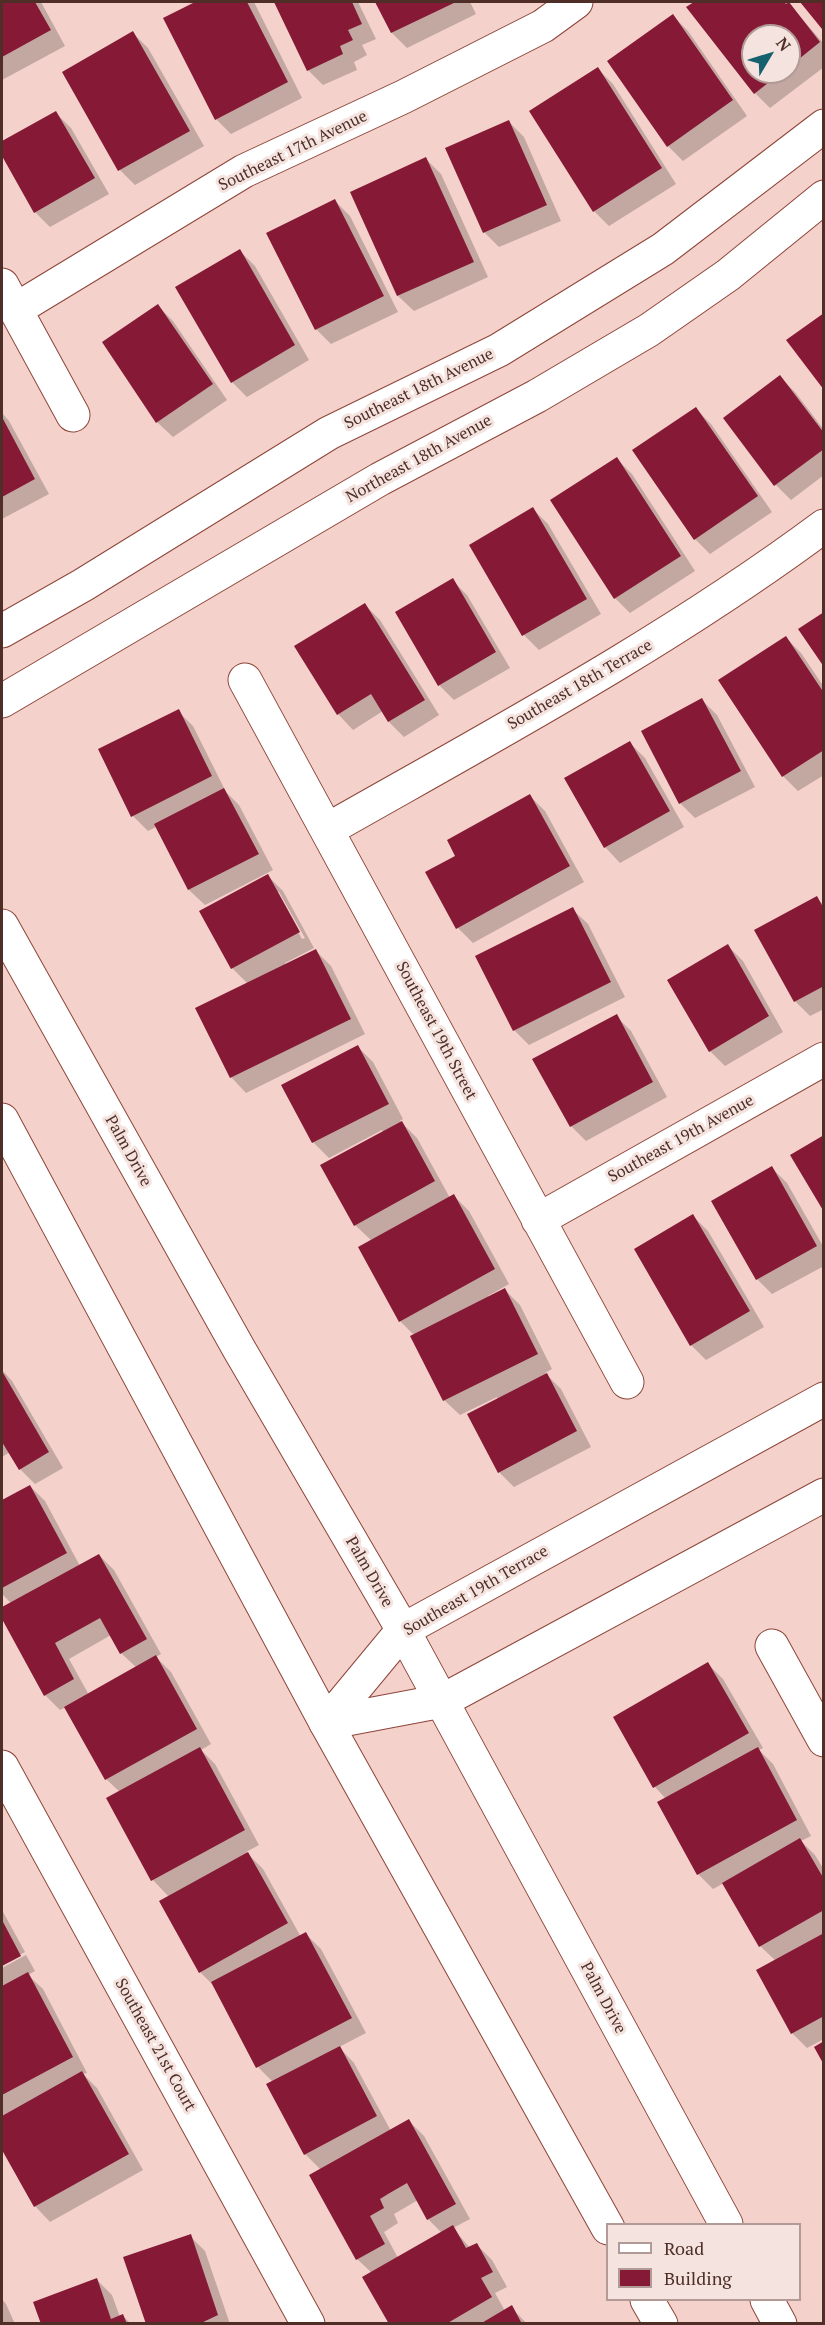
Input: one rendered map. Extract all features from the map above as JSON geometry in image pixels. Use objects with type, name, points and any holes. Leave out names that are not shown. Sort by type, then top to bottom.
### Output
[{"type":"street","name":"Southeast 17th Avenue","points":[[8,297],[244,171],[413,92],[543,26],[576,2]]},
{"type":"street","name":"Southeast 18th Avenue","points":[[2,631],[83,585],[329,433],[499,350],[663,249],[824,126]]},
{"type":"street","name":"Northeast 18th Avenue","points":[[2,701],[380,479],[537,396],[649,330],[728,274],[824,197]]},
{"type":"street","points":[[8,297],[73,415]]},
{"type":"street","name":"Southeast 18th Terrace","points":[[327,830],[530,715],[675,629],[824,526]]},
{"type":"street","name":"Southeast 19th Street","points":[[245,680],[627,1382]]},
{"type":"street","name":"Palm Drive","points":[[2,926],[239,1349],[403,1630],[725,2223]]},
{"type":"street","name":"Southeast 19th Avenue","points":[[538,1220],[824,1059]]},
{"type":"street","points":[[2,1120],[326,1723],[606,2224]]},
{"type":"street","name":"Southeast 19th Terrace","points":[[326,1723],[403,1630],[824,1399]]},
{"type":"street","points":[[326,1723],[442,1701],[824,1495]]},
{"type":"street","points":[[772,1646],[824,1740]]},
{"type":"street","name":"Southeast 21st Court","points":[[2,1767],[308,2324]]},
{"type":"street","points":[[648,2301],[661,2324]]},
{"type":"street","points":[[767,2301],[780,2324]]},
{"type":"building","points":[[2,2],[35,2],[51,30],[2,57]]},
{"type":"building","points":[[195,2],[247,2],[288,82],[215,120],[163,18]]},
{"type":"building","points":[[274,2],[352,2],[362,24],[348,30],[353,40],[340,46],[343,54],[307,71]]},
{"type":"building","points":[[375,2],[456,2],[391,33]]},
{"type":"building","points":[[694,2],[784,2],[786,4],[789,2],[820,42],[801,57],[801,24],[741,24],[741,77],[686,7]]},
{"type":"building","points":[[800,2],[824,2],[824,27],[822,29]]},
{"type":"building","points":[[673,14],[733,100],[667,147],[607,61]]},
{"type":"building","points":[[133,31],[190,131],[118,171],[62,72]]},
{"type":"building","points":[[598,67],[662,168],[593,212],[529,111]]},
{"type":"building","points":[[746,84],[767,84],[754,94]]},
{"type":"building","points":[[56,111],[95,178],[34,213],[2,156],[2,141]]},
{"type":"building","points":[[509,120],[547,205],[483,233],[445,148]]},
{"type":"building","points":[[426,157],[474,262],[397,296],[350,192]]},
{"type":"building","points":[[335,199],[384,296],[315,330],[266,233]]},
{"type":"building","points":[[240,249],[295,345],[231,383],[175,287]]},
{"type":"building","points":[[158,304],[213,384],[156,423],[102,342]]},
{"type":"building","points":[[824,313],[824,390],[786,340]]},
{"type":"building","points":[[780,375],[824,433],[824,449],[774,486],[723,418]]},
{"type":"building","points":[[696,407],[758,496],[694,540],[632,450]]},
{"type":"building","points":[[2,417],[35,479],[2,497]]},
{"type":"building","points":[[617,457],[681,556],[614,599],[550,500]]},
{"type":"building","points":[[533,507],[587,599],[522,636],[469,545]]},
{"type":"building","points":[[453,578],[496,652],[438,686],[395,612]]},
{"type":"building","points":[[365,603],[425,700],[388,722],[371,694],[337,715],[294,646]]},
{"type":"building","points":[[824,612],[824,667],[798,629]]},
{"type":"building","points":[[786,636],[824,693],[824,750],[782,777],[718,680]]},
{"type":"building","points":[[702,698],[741,771],[679,804],[641,731]]},
{"type":"building","points":[[179,709],[212,776],[131,817],[98,749]]},
{"type":"building","points":[[630,741],[670,811],[604,848],[564,778]]},
{"type":"building","points":[[224,788],[259,854],[188,890],[154,824]]},
{"type":"building","points":[[530,794],[570,866],[456,929],[425,872],[455,856],[447,840]]},
{"type":"building","points":[[268,874],[300,932],[231,969],[199,911]]},
{"type":"building","points":[[817,896],[824,909],[824,986],[794,1002],[754,930]]},
{"type":"building","points":[[573,907],[611,982],[513,1031],[475,956]]},
{"type":"building","points":[[728,944],[769,1016],[709,1052],[667,980]]},
{"type":"building","points":[[316,949],[351,1019],[230,1078],[195,1008]]},
{"type":"building","points":[[617,1014],[653,1082],[570,1127],[532,1059]]},
{"type":"building","points":[[358,1045],[389,1104],[312,1143],[281,1085]]},
{"type":"building","points":[[402,1121],[435,1181],[354,1226],[320,1165]]},
{"type":"building","points":[[824,1135],[824,1212],[790,1155]]},
{"type":"building","points":[[772,1166],[817,1246],[756,1280],[711,1201]]},
{"type":"building","points":[[454,1194],[495,1269],[399,1322],[358,1247]]},
{"type":"building","points":[[693,1214],[750,1311],[690,1346],[634,1249]]},
{"type":"building","points":[[505,1288],[538,1354],[443,1401],[410,1336]]},
{"type":"building","points":[[2,1371],[49,1452],[19,1470],[2,1442]]},
{"type":"building","points":[[547,1373],[577,1431],[498,1473],[467,1414]]},
{"type":"building","points":[[30,1485],[67,1553],[2,1588],[2,1500]]},
{"type":"building","points":[[99,1554],[147,1639],[120,1654],[100,1618],[55,1643],[74,1679],[44,1696],[2,1619],[2,1607]]},
{"type":"building","points":[[156,1655],[197,1729],[105,1780],[64,1707]]},
{"type":"building","points":[[708,1662],[749,1733],[653,1788],[613,1717]]},
{"type":"building","points":[[200,1747],[245,1830],[151,1881],[106,1798]]},
{"type":"building","points":[[758,1747],[797,1820],[697,1875],[657,1802]]},
{"type":"building","points":[[800,1838],[824,1879],[824,1910],[759,1947],[722,1883]]},
{"type":"building","points":[[248,1852],[288,1923],[199,1973],[159,1901]]},
{"type":"building","points":[[2,1920],[21,1956],[2,1966]]},
{"type":"building","points":[[306,1932],[352,2018],[256,2068],[211,1982]]},
{"type":"building","points":[[824,1933],[824,2016],[791,2034],[756,1970]]},
{"type":"building","points":[[28,1972],[73,2057],[2,2095],[2,1986]]},
{"type":"building","points":[[824,2041],[824,2065],[814,2047]]},
{"type":"building","points":[[340,2046],[377,2116],[304,2155],[266,2084]]},
{"type":"building","points":[[82,2071],[129,2154],[34,2207],[2,2150],[2,2116]]},
{"type":"building","points":[[409,2119],[456,2204],[427,2220],[407,2183],[380,2199],[384,2208],[370,2216],[385,2244],[356,2260],[309,2175]]},
{"type":"building","points":[[453,2225],[466,2248],[477,2243],[493,2272],[481,2278],[492,2297],[446,2324],[389,2324],[362,2277]]},
{"type":"building","points":[[191,2234],[218,2315],[199,2324],[146,2324],[123,2257]]},
{"type":"building","points":[[97,2278],[111,2319],[123,2314],[127,2324],[41,2324],[33,2302]]},
{"type":"building","points":[[512,2305],[522,2324],[480,2324]]}]
